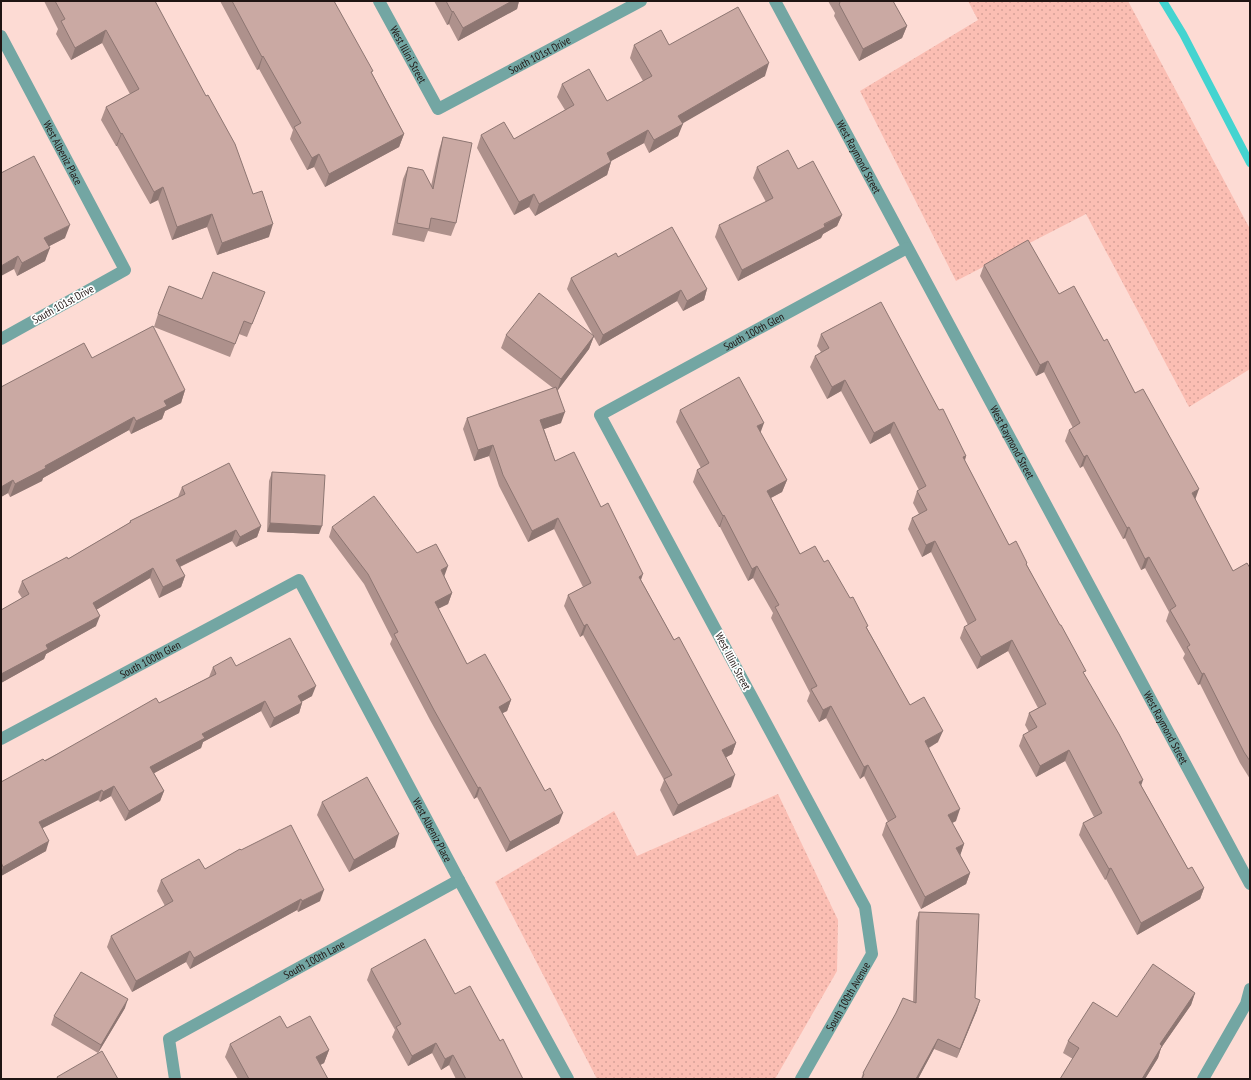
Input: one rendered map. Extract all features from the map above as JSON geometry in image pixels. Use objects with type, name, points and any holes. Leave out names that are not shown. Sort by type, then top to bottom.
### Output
[{"type":"street","name":"West Illini Street","points":[[379,1],[438,109]]},
{"type":"street","name":"South 101st Drive","points":[[438,109],[641,1]]},
{"type":"street","name":"West Raymond Street","points":[[775,1],[1250,884]]},
{"type":"street","name":"West Albeniz Place","points":[[1,36],[125,270]]},
{"type":"street","name":"South 100th Glen","points":[[600,415],[907,248]]},
{"type":"street","name":"South 101st Drive","points":[[1,338],[125,270]]},
{"type":"street","name":"West Illini Street","points":[[600,415],[865,907]]},
{"type":"street","name":"South 100th Glen","points":[[1,739],[299,580]]},
{"type":"street","name":"West Albeniz Place","points":[[299,580],[459,880],[568,1079]]},
{"type":"street","name":"South 100th Lane","points":[[175,1079],[169,1039],[459,880]]},
{"type":"street","name":"South 100th Avenue","points":[[801,1079],[872,954],[865,907]]},
{"type":"street","points":[[1203,1079],[1248,1005],[1250,988]]},
{"type":"shaded area","points":[[968,1],[1128,1],[1250,229],[1250,369],[1189,407],[1086,214],[956,281],[860,91],[978,20]]},
{"type":"shaded area","points":[[778,794],[838,920],[837,971],[775,1079],[597,1079],[495,882],[614,811],[637,856]]},
{"type":"building","points":[[55,1],[155,1],[206,96],[208,95],[235,144],[253,194],[262,191],[273,224],[222,243],[212,214],[177,227],[163,187],[154,192],[106,107],[139,89],[106,30],[75,48],[61,21],[65,19]]},
{"type":"building","points":[[232,1],[334,1],[373,71],[371,72],[404,134],[329,174],[319,154],[312,158],[294,127],[301,123],[263,56],[262,57]]},
{"type":"building","points":[[446,1],[512,1],[463,28]]},
{"type":"building","points":[[839,1],[893,1],[907,26],[863,49],[839,4]]},
{"type":"building","points":[[738,7],[769,63],[678,116],[683,124],[654,140],[648,130],[607,153],[611,162],[539,204],[534,194],[519,202],[481,135],[504,122],[514,139],[574,105],[562,84],[589,69],[607,101],[652,76],[634,45],[661,30],[669,45]]},
{"type":"building","points":[[443,137],[472,143],[456,223],[431,218],[429,229],[397,223],[408,167],[423,170],[433,189]]},
{"type":"building","points":[[788,150],[798,169],[813,161],[842,215],[824,224],[825,227],[742,270],[719,225],[773,198],[757,167]]},
{"type":"building","points":[[34,156],[70,225],[44,238],[50,248],[22,263],[18,256],[1,266],[1,173]]},
{"type":"building","points":[[672,227],[707,289],[687,301],[681,290],[603,335],[571,278],[616,253],[618,257]]},
{"type":"building","points":[[1028,240],[1059,294],[1074,286],[1104,341],[1107,339],[1135,393],[1143,389],[1199,489],[1192,493],[1233,571],[1247,563],[1250,568],[1250,761],[1204,673],[1202,674],[1187,647],[1190,645],[1170,610],[1176,606],[1149,557],[1145,559],[1129,527],[1127,528],[1087,455],[1084,457],[1069,430],[1080,423],[1048,361],[1040,365],[984,265]]},
{"type":"building","points":[[213,272],[265,292],[252,324],[244,321],[235,344],[158,314],[169,286],[202,299]]},
{"type":"building","points":[[539,293],[594,336],[561,379],[506,335]]},
{"type":"building","points":[[881,302],[939,410],[943,409],[966,456],[963,457],[1009,545],[1016,541],[1027,563],[1026,564],[1086,671],[1083,672],[1119,734],[1143,780],[1139,782],[1188,869],[1192,867],[1204,888],[1141,923],[1111,868],[1109,869],[1083,823],[1102,813],[1069,750],[1040,766],[1023,735],[1037,727],[1029,713],[1046,704],[1012,640],[981,657],[964,627],[976,620],[935,541],[926,545],[912,518],[927,510],[917,491],[926,486],[894,422],[874,433],[845,380],[832,387],[815,356],[829,348],[821,334]]},
{"type":"building","points":[[153,326],[185,390],[164,401],[167,406],[136,421],[134,417],[45,466],[46,468],[15,484],[13,480],[1,487],[1,387],[84,343],[92,358]]},
{"type":"building","points":[[739,377],[764,423],[757,426],[787,480],[767,491],[800,554],[815,546],[824,562],[828,560],[850,598],[853,597],[868,626],[866,627],[910,705],[924,697],[943,731],[925,741],[960,809],[948,815],[964,844],[956,848],[970,873],[925,897],[886,823],[896,817],[868,765],[864,767],[831,706],[823,710],[811,689],[817,686],[775,607],[779,605],[757,566],[752,569],[724,515],[723,516],[697,470],[709,463],[680,410]]},
{"type":"building","points":[[556,387],[565,412],[540,420],[555,461],[574,452],[601,507],[608,503],[643,574],[639,577],[674,640],[679,637],[736,743],[722,750],[735,775],[678,805],[664,779],[672,775],[587,624],[584,626],[568,595],[591,583],[558,518],[532,531],[503,475],[493,445],[478,450],[467,418]]},
{"type":"building","points":[[229,463],[261,526],[240,537],[236,530],[176,560],[185,576],[163,587],[153,568],[93,603],[100,616],[46,645],[48,649],[1,674],[1,610],[29,594],[22,581],[67,557],[68,559],[131,522],[130,521],[185,494],[182,487]]},
{"type":"building","points":[[272,472],[325,475],[322,526],[270,523]]},
{"type":"building","points":[[374,496],[417,553],[436,544],[448,566],[441,570],[452,593],[435,602],[467,664],[485,654],[511,700],[499,707],[545,791],[550,788],[563,813],[510,842],[480,787],[478,788],[434,710],[394,634],[398,632],[368,574],[332,527]]},
{"type":"building","points":[[290,638],[316,686],[298,696],[302,703],[274,718],[265,701],[202,734],[205,738],[150,767],[164,791],[129,811],[114,786],[103,792],[102,790],[39,822],[49,841],[3,867],[1,862],[1,782],[43,759],[45,761],[156,698],[159,703],[216,674],[213,667],[231,657],[236,666]]},
{"type":"building","points":[[367,777],[399,834],[354,860],[322,802]]},
{"type":"building","points":[[291,825],[324,890],[302,901],[301,899],[194,958],[190,951],[136,981],[111,936],[173,901],[161,880],[199,859],[205,869],[240,849],[241,850]]},
{"type":"building","points":[[919,912],[979,914],[975,998],[980,1000],[960,1049],[938,1039],[916,1079],[862,1079],[863,1073],[903,998],[916,1003]]},
{"type":"building","points":[[425,939],[455,994],[470,986],[500,1041],[503,1039],[523,1079],[466,1079],[453,1055],[445,1059],[436,1043],[412,1056],[396,1027],[401,1024],[371,969]]},
{"type":"building","points":[[1153,964],[1195,993],[1160,1044],[1162,1046],[1142,1079],[1060,1079],[1079,1048],[1068,1041],[1093,1002],[1117,1017]]},
{"type":"building","points":[[81,972],[128,999],[101,1045],[54,1016]]},
{"type":"building","points":[[280,1016],[287,1028],[310,1016],[329,1050],[316,1057],[328,1079],[249,1079],[230,1044]]},
{"type":"building","points":[[102,1051],[118,1079],[58,1079],[57,1077]]},
{"type":"waterway","points":[[1163,1],[1183,34],[1250,163]]}]
